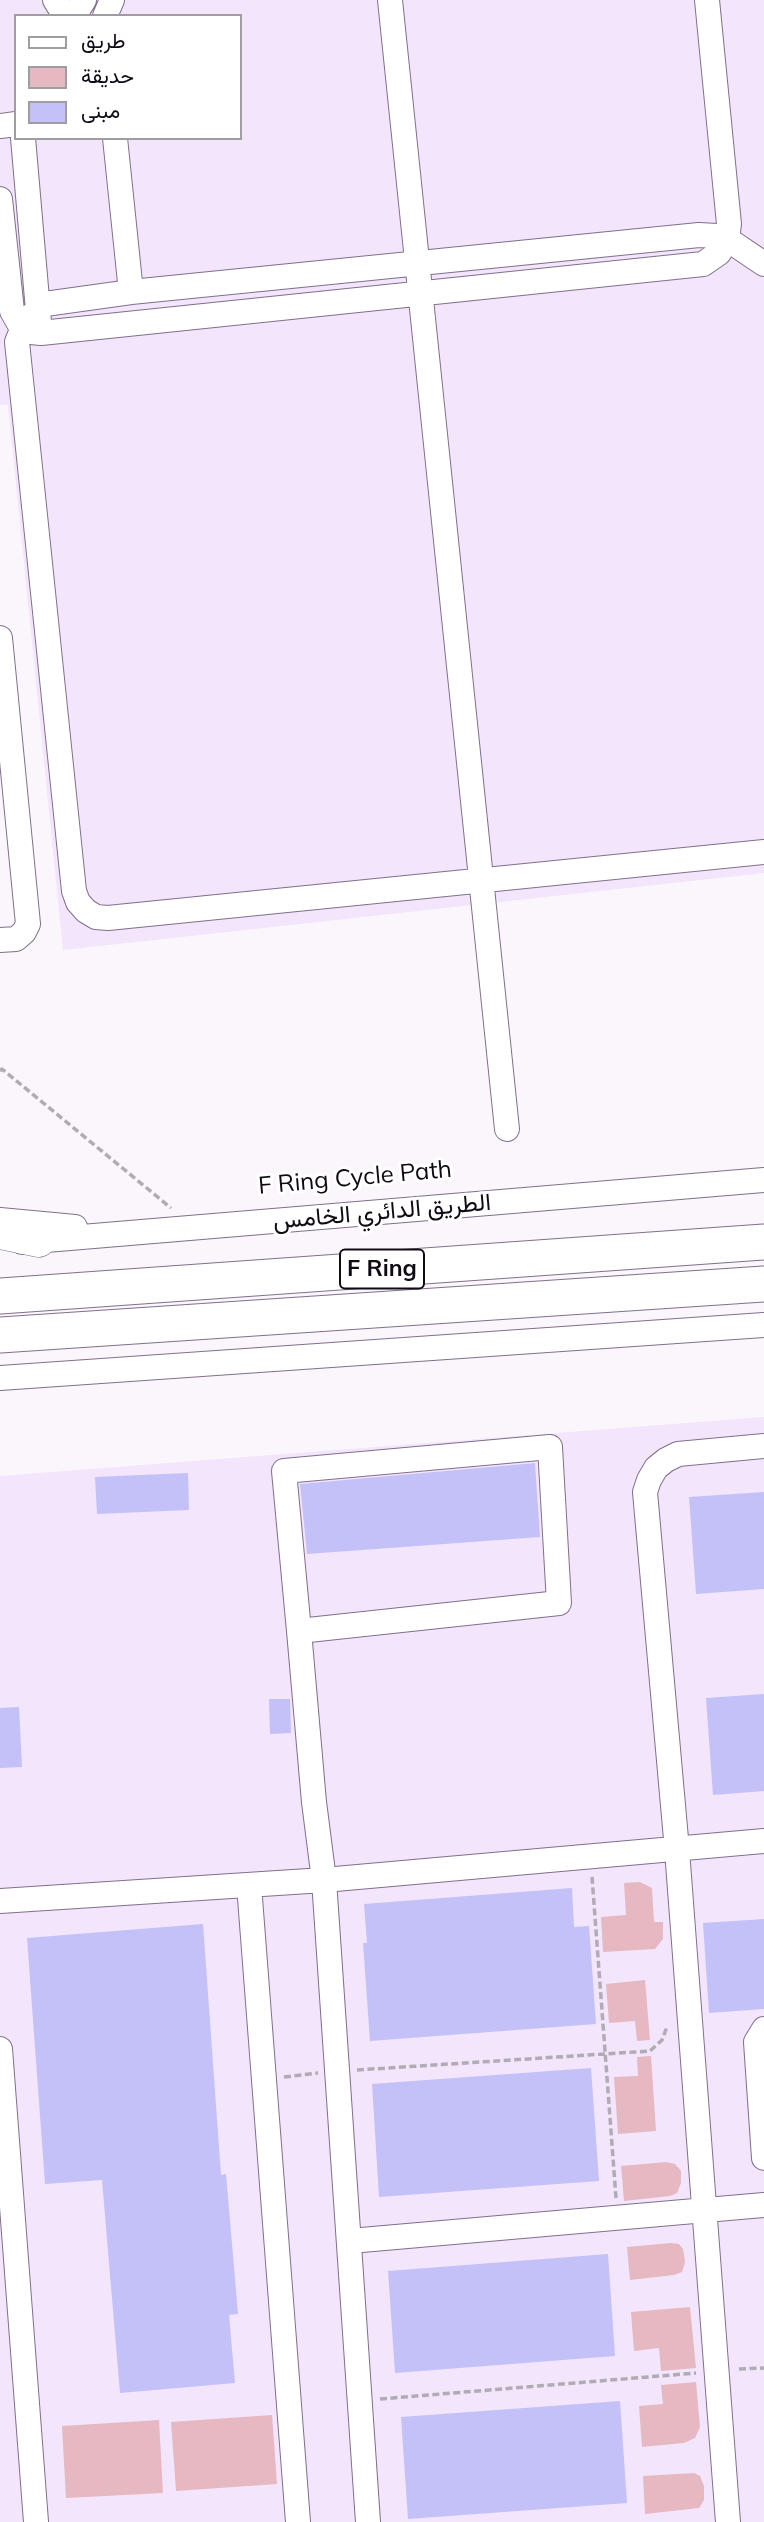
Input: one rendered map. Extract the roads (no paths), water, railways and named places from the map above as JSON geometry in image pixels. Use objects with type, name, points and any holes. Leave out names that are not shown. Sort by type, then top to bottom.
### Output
[{"type":"highway","name":"F Ring","points":[[0,1296],[764,1242]]},
{"type":"highway","name":"F Ring","points":[[0,1335],[764,1284]]},
{"type":"main road","points":[[0,1233],[39,1241]]},
{"type":"street","points":[[390,0],[507,1129]]},
{"type":"street","points":[[31,330],[420,295],[703,264],[719,253],[727,239],[729,224],[707,0]]},
{"type":"street","points":[[23,140],[38,308],[31,330],[17,342],[74,891],[78,902],[86,911],[96,917],[108,918],[764,852]]},
{"type":"street","points":[[115,140],[131,292]]},
{"type":"street","points":[[0,200],[12,311],[31,330]]},
{"type":"street","points":[[38,308],[54,301],[131,292],[699,235],[727,239],[764,264]]},
{"type":"street","points":[[0,638],[28,924],[16,939],[0,940]]},
{"type":"street","name":"الطريق الدائري الخامس","points":[[0,1244],[764,1180]]},
{"type":"street","points":[[0,1220],[128,1233]]},
{"type":"street","points":[[0,1378],[764,1325]]},
{"type":"street","points":[[728,2522],[677,1850],[645,1492],[656,1468],[678,1454],[764,1446]]},
{"type":"street","points":[[299,1631],[559,1603],[550,1447],[284,1471],[314,1802],[324,1880],[368,2522]]},
{"type":"street","points":[[0,1901],[324,1880],[764,1841]]},
{"type":"street","points":[[249,1885],[298,2522]]},
{"type":"street","points":[[764,2029],[756,2042],[764,2158]]},
{"type":"street","points":[[0,2049],[36,2522]]},
{"type":"street","points":[[350,2241],[764,2205]]}]
